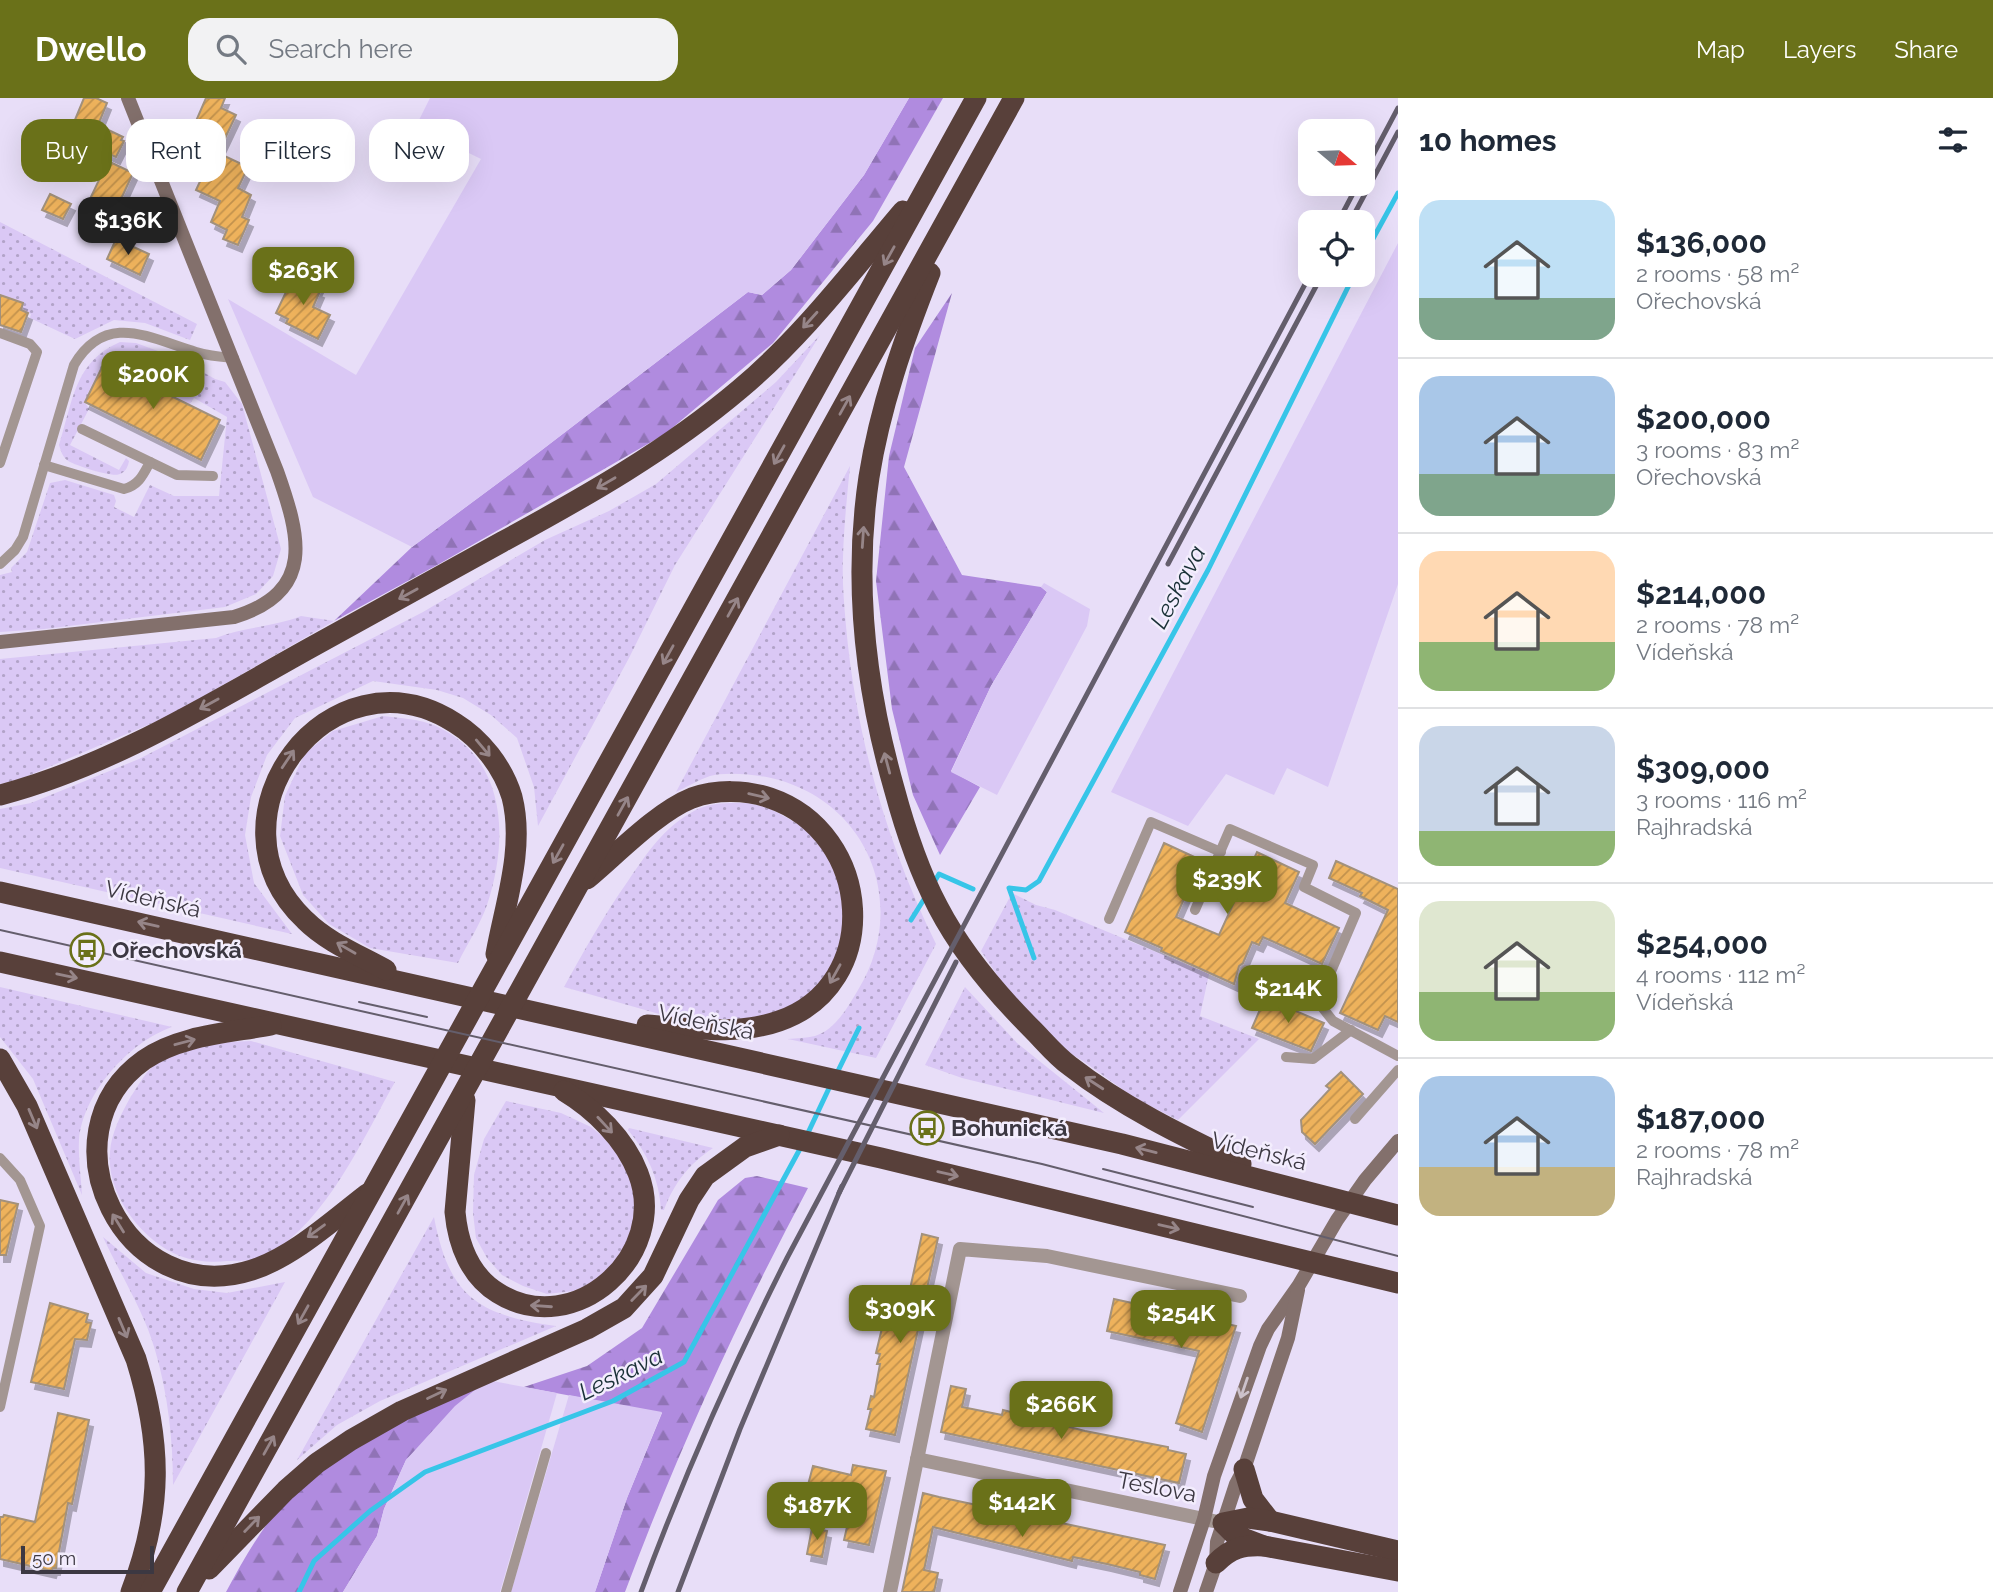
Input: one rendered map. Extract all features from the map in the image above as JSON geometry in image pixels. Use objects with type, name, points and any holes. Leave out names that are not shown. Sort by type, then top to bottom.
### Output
[{"type":"highway","points":[[150,1592],[976,98]]},
{"type":"highway","points":[[188,1591],[1014,98]]},
{"type":"highway","points":[[0,796],[99,760],[176,722],[538,523],[664,447],[743,387],[791,341],[934,175]]},
{"type":"highway","points":[[964,190],[914,314],[898,362],[875,443],[864,516],[861,600],[864,640],[878,725],[905,828],[914,855],[939,908],[969,957],[1004,1002],[1069,1066],[1130,1106],[1203,1146],[1284,1184]]},
{"type":"highway","points":[[406,982],[333,941],[305,921],[275,878],[267,848],[266,818],[272,789],[298,745],[311,732],[334,718],[377,704],[414,706],[448,718],[477,740],[506,781],[512,797],[516,836],[514,862],[492,974]]},
{"type":"highway","points":[[578,887],[664,814],[679,805],[705,794],[748,793],[762,795],[792,807],[825,834],[846,871],[853,913],[853,926],[847,948],[836,974],[827,987],[802,1009],[779,1021],[743,1029],[585,1022]]},
{"type":"highway","name":"Vídeňská","points":[[0,892],[912,1095],[1284,1184],[1395,1214]]},
{"type":"highway","points":[[0,962],[881,1158],[1398,1283]]},
{"type":"highway","points":[[279,1023],[170,1046],[144,1061],[123,1079],[103,1116],[98,1143],[101,1185],[111,1211],[133,1243],[164,1263],[192,1272],[229,1275],[251,1270],[279,1258],[371,1191]]},
{"type":"highway","points":[[0,1059],[27,1106],[130,1346],[143,1384],[153,1435],[154,1509],[144,1555],[131,1592]]},
{"type":"highway","points":[[466,1091],[455,1212],[462,1248],[474,1269],[495,1291],[522,1304],[552,1307],[581,1300],[607,1284],[617,1273],[639,1234],[643,1204],[638,1173],[615,1136],[586,1107],[551,1084]]},
{"type":"highway","points":[[188,1591],[286,1490],[342,1446],[402,1411],[587,1329],[624,1308],[653,1276],[690,1200],[705,1176],[745,1147],[779,1135]]},
{"type":"highway","points":[[1244,1469],[1253,1499],[1270,1521]]},
{"type":"highway","points":[[1214,1521],[1248,1518],[1270,1521],[1398,1551]]},
{"type":"highway","points":[[1214,1521],[1235,1535],[1264,1546]]},
{"type":"highway","points":[[1216,1563],[1235,1548],[1246,1545],[1398,1571]]},
{"type":"street","points":[[0,642],[234,617],[251,612],[282,590],[290,579],[294,564],[296,544],[293,523],[277,471],[128,98]]},
{"type":"street","points":[[1206,1592],[1216,1563],[1214,1476],[1260,1346],[1337,1220],[1365,1180],[1398,1141]]},
{"type":"street","points":[[890,1592],[960,1249],[1048,1256],[1240,1296]]},
{"type":"street","points":[[1180,1592],[1214,1521],[1244,1469],[1288,1338],[1299,1285]]},
{"type":"street","name":"Teslova","points":[[917,1459],[1214,1521]]},
{"type":"lane","points":[[0,564],[23,537],[74,365],[90,343],[114,333],[128,332],[200,354],[234,358]]},
{"type":"lane","points":[[0,333],[30,344],[37,352],[0,463]]},
{"type":"lane","points":[[82,429],[177,475],[213,477]]},
{"type":"lane","points":[[44,466],[124,489],[133,487],[140,480],[150,462]]},
{"type":"lane","points":[[1109,919],[1151,822],[1221,852]]},
{"type":"lane","points":[[1195,910],[1230,829],[1313,865],[1304,887],[1356,913],[1318,1002]]},
{"type":"lane","points":[[1246,970],[1318,1002],[1333,1021],[1398,1056]]},
{"type":"lane","points":[[1286,1057],[1313,1059],[1351,1030]]},
{"type":"lane","points":[[1355,1119],[1398,1070]]},
{"type":"lane","points":[[0,1158],[20,1180],[40,1226],[0,1406]]},
{"type":"lane","points":[[506,1592],[546,1453]]},
{"type":"shaded area","points":[[430,98],[909,98],[864,175],[791,270],[762,295],[748,292],[412,547],[313,497],[228,299],[356,375],[481,159],[469,153],[469,119],[420,119]]},
{"type":"shaded area","points":[[0,222],[197,324],[190,340],[145,323],[114,320],[75,339],[30,318],[31,314],[21,310],[22,303],[0,295]]},
{"type":"shaded area","points":[[1398,243],[1398,584],[1328,787],[1287,768],[1274,795],[1226,774],[1188,826],[1111,792]]},
{"type":"shaded area","points":[[820,335],[675,565],[629,658],[538,826],[534,787],[517,738],[491,715],[463,698],[437,690],[373,681],[295,718],[267,755],[251,797],[245,835],[254,883],[292,934],[0,868],[0,809],[31,803],[139,759],[423,612],[545,540],[609,511],[656,484],[776,382]]},
{"type":"shaded area","points":[[120,342],[136,343],[180,359],[225,382],[242,404],[281,549],[273,576],[256,594],[225,607],[0,632],[0,575],[12,572],[11,568],[27,552],[50,483],[65,480],[114,495],[114,507],[134,517],[150,485],[174,496],[219,496],[227,417],[194,398],[189,405],[105,363],[85,402],[89,409],[70,445],[119,470],[126,458],[129,461],[127,467],[120,474],[110,474],[77,465],[63,455],[59,445],[72,398],[84,372],[105,350]]},
{"type":"shaded area","points":[[850,466],[843,583],[857,708],[876,789],[889,829],[918,906],[936,944],[876,1058],[788,1039],[815,1036],[829,1029],[858,990],[873,959],[880,926],[879,895],[872,864],[858,837],[838,813],[811,793],[779,780],[744,774],[717,775],[676,792]]},
{"type":"shaded area","points":[[1044,583],[1090,609],[1087,626],[997,795],[951,772],[991,686],[1047,592],[1041,587]]},
{"type":"shaded area","points":[[301,616],[334,621],[169,716],[18,780],[0,784],[0,659],[216,638]]},
{"type":"shaded area","points":[[383,716],[430,724],[459,740],[477,759],[489,780],[496,803],[499,828],[494,880],[484,912],[458,963],[370,948],[329,924],[303,895],[280,836],[285,796],[305,753],[333,731]]},
{"type":"shaded area","points":[[747,803],[769,808],[822,837],[848,907],[836,960],[820,986],[779,1015],[738,1022],[677,1019],[564,987],[619,894],[665,833],[700,808]]},
{"type":"shaded area","points":[[1012,893],[1209,974],[1200,1016],[1259,1039],[1178,1120],[1136,1099],[1083,1061],[1043,1037],[1027,1019],[981,951]]},
{"type":"shaded area","points":[[0,987],[172,1027],[140,1044],[125,1057],[111,1071],[89,1105],[79,1140],[82,1195],[33,1079],[0,1037]]},
{"type":"shaded area","points":[[965,987],[1017,1043],[1104,1113],[962,1078],[925,1065]]},
{"type":"shaded area","points":[[251,1041],[395,1082],[342,1177],[309,1221],[289,1240],[268,1255],[254,1260],[209,1262],[185,1258],[152,1239],[140,1228],[120,1199],[110,1168],[114,1131],[130,1098],[159,1061],[192,1047]]},
{"type":"shaded area","points":[[506,1101],[561,1113],[591,1127],[614,1146],[638,1192],[631,1248],[595,1282],[573,1291],[547,1294],[523,1286],[502,1275],[487,1258],[476,1238],[473,1213],[474,1175],[484,1139]]},
{"type":"shaded area","points":[[629,1128],[713,1148],[683,1175],[664,1210],[661,1210],[651,1167]]},
{"type":"shaded area","points":[[434,1217],[448,1266],[471,1297],[506,1316],[556,1326],[380,1401],[337,1425],[297,1460]]},
{"type":"shaded area","points":[[103,1237],[146,1273],[194,1289],[227,1293],[285,1282],[173,1485],[169,1417],[155,1350],[138,1307]]},
{"type":"shaded area","points":[[487,1380],[557,1393],[500,1592],[343,1592],[377,1536],[384,1509],[406,1460],[455,1406]]},
{"type":"shaded area","points":[[569,1395],[662,1412],[627,1498],[595,1592],[511,1592]]},
{"type":"green space","points":[[909,98],[943,98],[873,221],[773,343],[665,434],[334,621],[412,547],[748,292],[762,295],[791,270],[864,175]]},
{"type":"green space","points":[[952,293],[904,467],[962,575],[1041,587],[1047,592],[991,686],[951,771],[980,787],[940,855],[913,795],[892,709],[876,581],[889,456],[915,348]]},
{"type":"green space","points":[[757,1176],[808,1188],[710,1387],[625,1592],[595,1592],[627,1498],[662,1413],[524,1387],[587,1366],[642,1328],[718,1200],[745,1178]]},
{"type":"green space","points":[[487,1380],[406,1460],[384,1509],[377,1536],[343,1592],[226,1592],[270,1520],[304,1483],[346,1452],[369,1439]]},
{"type":"building","points":[[84,98],[96,98],[107,103],[100,119],[75,119]]},
{"type":"building","points":[[206,98],[225,98],[221,108],[236,115],[226,136],[226,119],[197,119]]},
{"type":"building","points":[[112,132],[123,137],[121,140],[124,141],[116,157],[112,155]]},
{"type":"building","points":[[226,157],[240,163],[241,182],[238,188],[251,195],[242,217],[249,220],[238,245],[223,239],[227,230],[211,222],[220,201],[196,190],[200,182],[226,182]]},
{"type":"building","points":[[112,163],[126,170],[126,182],[129,182],[121,199],[121,208],[114,212],[89,201],[98,182],[112,182]]},
{"type":"building","points":[[50,194],[71,204],[63,219],[42,210]]},
{"type":"building","points":[[116,239],[149,254],[140,275],[107,259]]},
{"type":"building","points":[[295,273],[320,284],[313,307],[330,315],[318,339],[286,323],[288,319],[276,313]]},
{"type":"building","points":[[0,295],[23,303],[21,310],[28,313],[21,332],[0,325]]},
{"type":"building","points":[[104,363],[220,420],[201,460],[85,402]]},
{"type":"building","points":[[1164,843],[1201,860],[1176,917],[1219,935],[1257,852],[1299,872],[1285,903],[1339,928],[1322,964],[1263,937],[1259,945],[1252,942],[1239,966],[1234,984],[1125,932]]},
{"type":"building","points":[[1336,861],[1398,889],[1398,1022],[1385,1016],[1378,1030],[1340,1013],[1388,910],[1360,896],[1362,893],[1329,878]]},
{"type":"building","points":[[1265,998],[1324,1023],[1311,1051],[1252,1028]]},
{"type":"building","points":[[1341,1072],[1363,1094],[1315,1144],[1302,1132],[1301,1120],[1330,1089],[1326,1086]]},
{"type":"building","points":[[0,1200],[18,1204],[6,1255],[0,1255]]},
{"type":"building","points":[[922,1234],[938,1238],[895,1435],[866,1429],[871,1409],[868,1409],[871,1396],[874,1397],[880,1364],[877,1364],[880,1354],[876,1353],[889,1299],[907,1303]]},
{"type":"building","points":[[1114,1299],[1236,1326],[1202,1432],[1176,1423],[1199,1351],[1107,1331]]},
{"type":"building","points":[[50,1303],[88,1314],[86,1322],[91,1323],[87,1340],[75,1339],[64,1389],[31,1382]]},
{"type":"building","points":[[951,1386],[966,1389],[962,1407],[1002,1415],[1003,1410],[1085,1431],[1168,1447],[1168,1450],[1186,1454],[1179,1483],[941,1432]]},
{"type":"building","points":[[58,1413],[89,1420],[72,1504],[68,1503],[56,1568],[52,1571],[0,1559],[0,1517],[4,1515],[35,1522]]},
{"type":"building","points":[[853,1465],[886,1471],[869,1545],[844,1540],[853,1501],[845,1499],[846,1494],[808,1485],[813,1466],[851,1475]]},
{"type":"building","points":[[923,1493],[1165,1545],[1155,1579],[1140,1575],[1140,1572],[1107,1564],[1073,1557],[1072,1561],[933,1527],[924,1570],[938,1573],[934,1592],[902,1592]]},
{"type":"building","points":[[812,1528],[827,1531],[822,1557],[807,1554]]},
{"type":"waterway","name":"Leskava","points":[[1375,235],[1398,193]]},
{"type":"waterway","name":"Leskava","points":[[1034,958],[1009,888],[1026,890],[1039,881],[1208,570],[1348,287]]},
{"type":"waterway","name":"Leskava","points":[[933,884],[939,874],[973,889]]},
{"type":"waterway","name":"Leskava","points":[[911,920],[926,896]]},
{"type":"waterway","name":"Leskava","points":[[836,1075],[859,1028]]},
{"type":"waterway","name":"Leskava","points":[[807,1135],[831,1084]]},
{"type":"waterway","name":"Leskava","points":[[299,1592],[314,1561],[370,1511],[425,1472],[613,1401],[684,1362],[801,1147]]},
{"type":"tram line","points":[[0,930],[1042,1164],[1398,1256]]},
{"type":"tram line","points":[[359,1002],[427,1017]]},
{"type":"tram line","points":[[1103,1169],[1253,1207]]},
{"type":"railway","points":[[1376,149],[1398,108]]},
{"type":"railway","points":[[1356,210],[1398,132]]},
{"type":"railway","points":[[1344,210],[1352,196]]},
{"type":"railway","points":[[641,1592],[709,1423],[787,1258],[1304,287]]},
{"type":"railway","points":[[1168,564],[1316,287]]},
{"type":"railway","points":[[839,1193],[956,962]]},
{"type":"railway","points":[[678,1592],[740,1429],[842,1186]]},
{"type":"place","name":"Ořechovská","points":[[87,950]]},
{"type":"place","name":"Bohunická","points":[[927,1128]]}]
